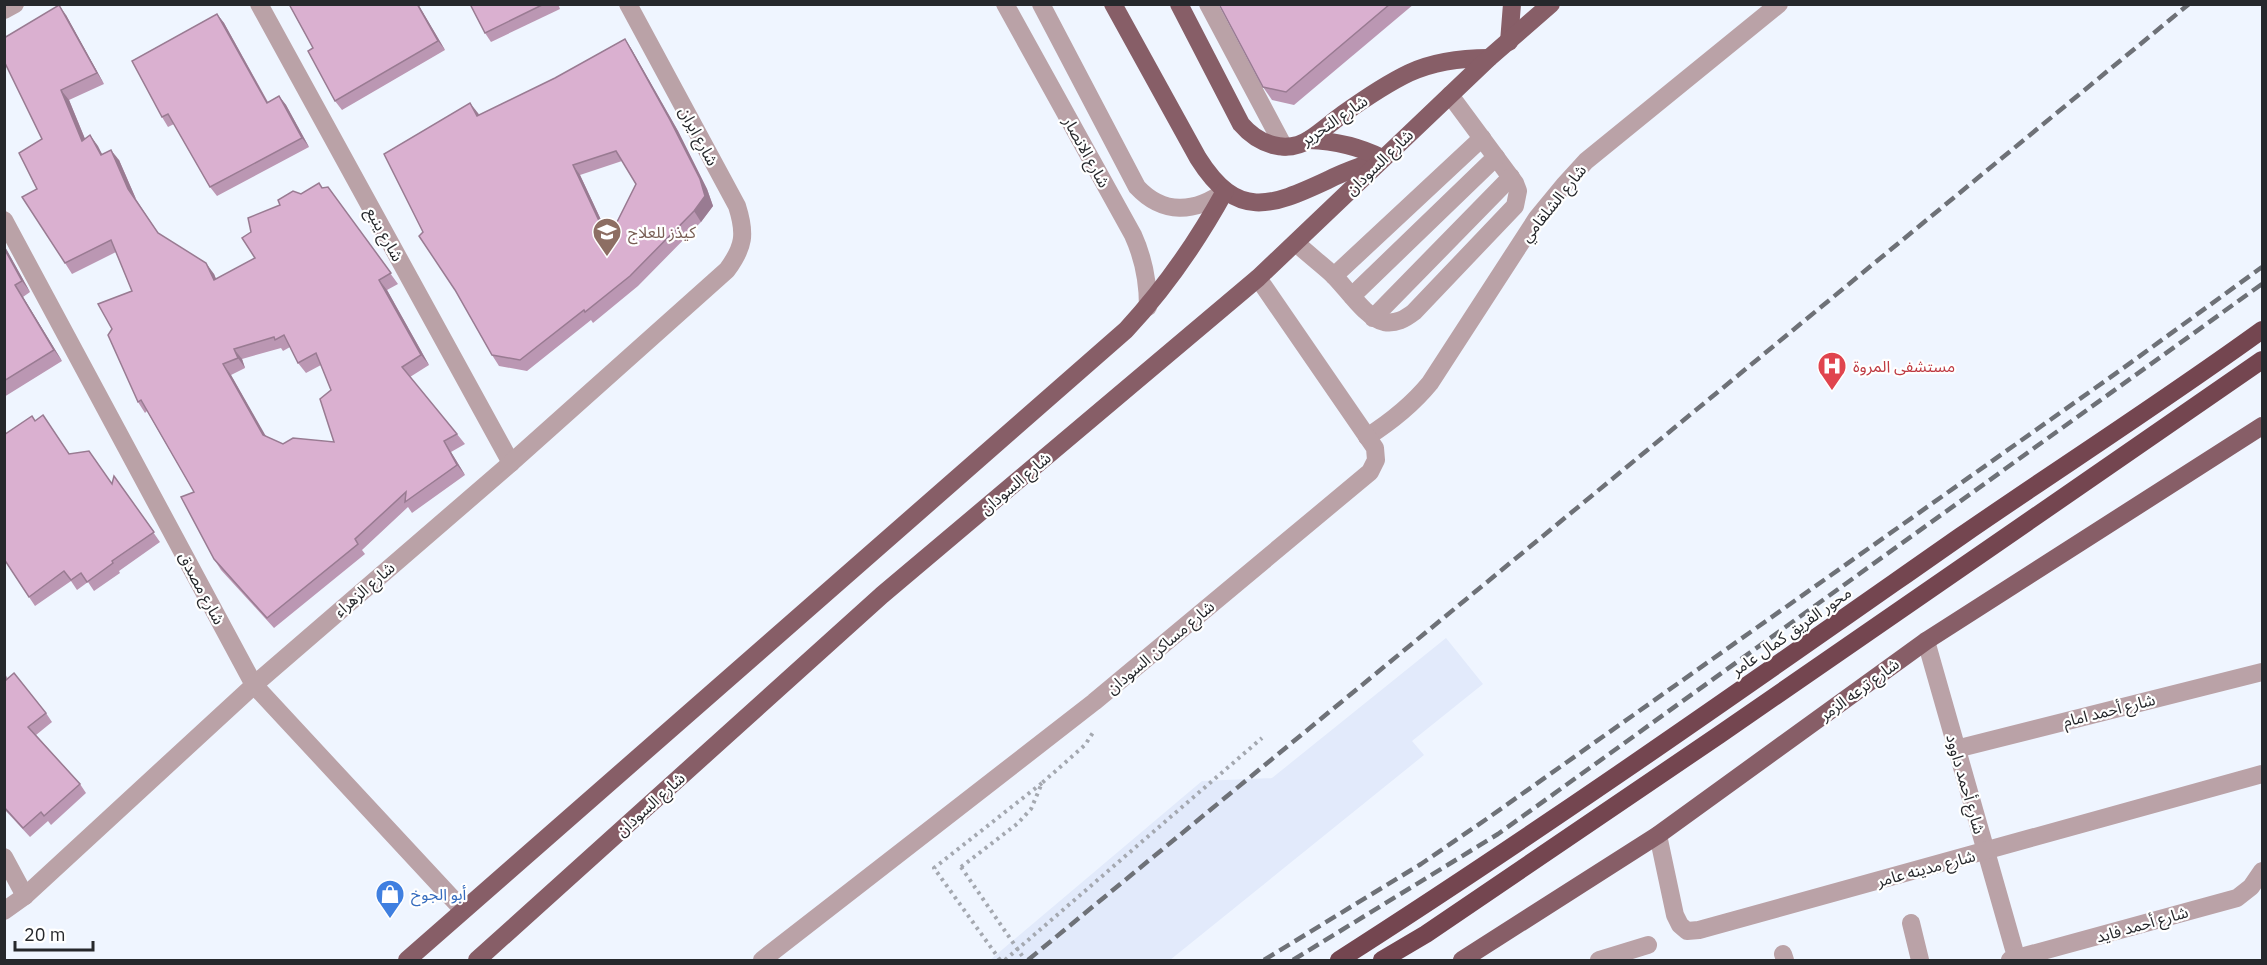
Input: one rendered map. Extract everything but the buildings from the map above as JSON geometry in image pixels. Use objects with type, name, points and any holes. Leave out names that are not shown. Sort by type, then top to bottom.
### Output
[{"type":"highway","name":"محور الفريق كمال عامر","points":[[1339,960],[1411,914],[1704,715],[2262,330]]},
{"type":"highway","points":[[1382,960],[1426,933],[1719,735],[2262,360]]},
{"type":"main road","points":[[1113,4],[1198,158],[1209,175],[1225,191],[1244,201],[1266,203],[1286,199],[1382,159]]},
{"type":"main road","name":"شارع التحرير","points":[[1179,4],[1241,124],[1260,141],[1284,147],[1309,140],[1389,83],[1411,72],[1436,63],[1462,58],[1489,58]]},
{"type":"main road","points":[[1509,42],[1512,4]]},
{"type":"main road","name":"شارع السودان","points":[[477,960],[882,595],[1258,278],[1489,58],[1551,4]]},
{"type":"main road","points":[[1309,140],[1346,144],[1382,159]]},
{"type":"main road","points":[[406,960],[1126,330],[1148,307],[1190,252],[1225,191]]},
{"type":"main road","name":"شارع ترعه الزمر","points":[[1462,960],[1658,835],[1926,641],[2262,426]]},
{"type":"street","points":[[4,10],[15,4]]},
{"type":"street","name":"شارع ينبع","points":[[259,4],[510,463]]},
{"type":"street","name":"شارع ايران","points":[[628,4],[737,207],[743,223],[743,240],[738,256],[727,270]]},
{"type":"street","name":"شارع الانصار","points":[[1005,4],[1133,235],[1145,268],[1148,307]]},
{"type":"street","points":[[1041,4],[1137,187],[1148,199],[1161,205],[1188,208],[1214,200],[1225,191]]},
{"type":"street","points":[[1208,4],[1284,147]]},
{"type":"street","name":"شارع الشلقامي","points":[[1367,437],[1403,412],[1417,399],[1537,218],[1572,176],[1611,141],[1779,4]]},
{"type":"street","points":[[1296,243],[1334,276],[1373,318],[1383,322],[1395,322],[1405,319],[1414,312],[1515,206],[1518,191],[1511,177],[1450,95]]},
{"type":"street","points":[[1334,276],[1482,138]]},
{"type":"street","points":[[1352,296],[1496,157]]},
{"type":"street","points":[[1373,318],[1511,177]]},
{"type":"street","name":"شارع مصدق","points":[[4,220],[254,685],[463,910]]},
{"type":"street","name":"شارع الزهراء","points":[[4,911],[25,896],[254,685],[510,463],[727,270]]},
{"type":"street","name":"شارع مساكن السودان","points":[[762,960],[1094,702],[1370,472],[1376,460],[1375,448],[1258,278]]},
{"type":"street","name":"شارع أحمد داوود","points":[[1926,641],[2014,960]]},
{"type":"street","name":"شارع أحمد امام","points":[[1956,749],[2262,672]]},
{"type":"street","name":"شارع مدينه عامر","points":[[1658,835],[1680,925],[1687,931],[1699,930],[2262,774]]},
{"type":"street","points":[[4,857],[25,896]]},
{"type":"street","name":"شارع أحمد فايد","points":[[2014,960],[2237,898],[2251,887],[2262,871]]},
{"type":"street","points":[[1911,923],[1920,960]]},
{"type":"street","points":[[1599,960],[1648,945]]},
{"type":"path","points":[[1094,702],[1096,722],[1090,738],[1041,783],[934,868],[1002,960],[1262,738]]},
{"type":"path","points":[[1025,960],[961,867],[1017,825],[1031,809],[1041,783]]},
{"type":"shaded area","points":[[1446,638],[1483,684],[1412,741],[1424,755],[1170,960],[990,960],[1202,781],[1272,778]]},
{"type":"railway","points":[[1028,960],[2189,4]]},
{"type":"railway","points":[[1264,960],[1421,864],[1488,818],[2122,369],[2262,267]]},
{"type":"railway","points":[[1293,960],[1498,834],[2262,284]]},
{"type":"place","name":"كيذز للعلاج","points":[[607,258]]},
{"type":"place","name":"مستشفى المروة","points":[[1832,392]]},
{"type":"place","name":"أبو الجوخ","points":[[390,920]]}]
